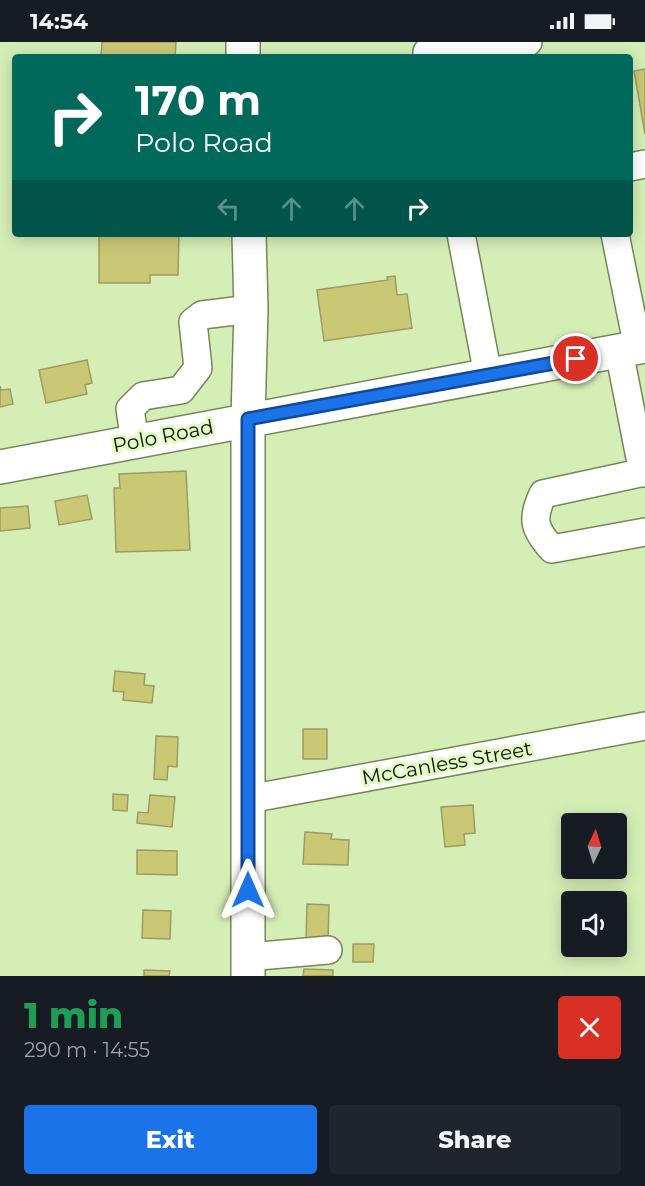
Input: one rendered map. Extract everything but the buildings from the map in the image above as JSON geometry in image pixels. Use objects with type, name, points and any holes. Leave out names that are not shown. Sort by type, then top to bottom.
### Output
[{"type":"main road","points":[[248,967],[248,419],[251,309],[249,237]]},
{"type":"main road","name":"Polo Road","points":[[0,467],[634,348]]},
{"type":"street","points":[[427,50],[528,42]]},
{"type":"street","points":[[462,237],[488,375]]},
{"type":"street","points":[[616,237],[634,348],[644,472],[543,494],[535,510],[538,533],[552,549],[645,532]]},
{"type":"street","points":[[135,442],[130,409],[143,396],[181,390],[198,368],[194,322],[202,315],[251,309]]},
{"type":"street","name":"McCanless Street","points":[[249,799],[645,726]]},
{"type":"street","points":[[248,967],[328,950]]},
{"type":"route","points":[[248,890],[248,419],[576,359]]}]
